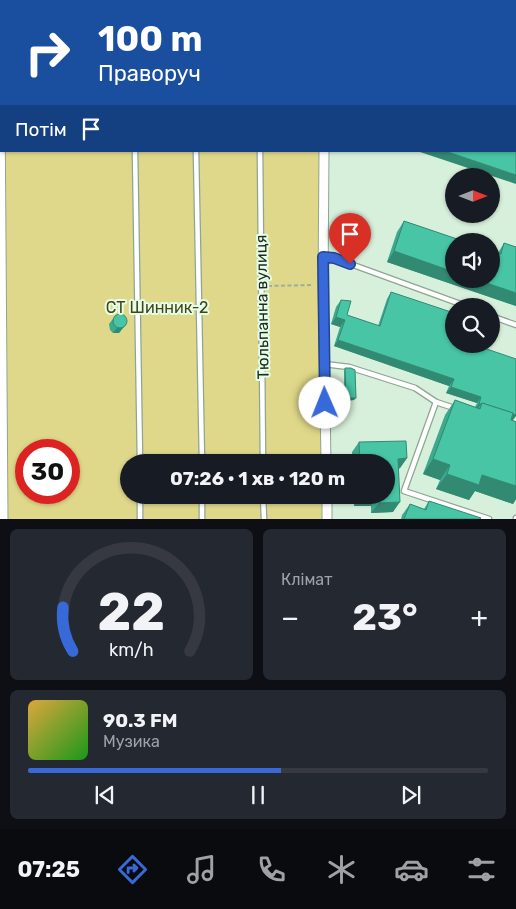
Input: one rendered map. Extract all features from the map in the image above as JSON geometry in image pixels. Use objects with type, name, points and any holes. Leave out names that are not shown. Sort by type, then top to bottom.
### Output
[{"type":"street","points":[[0,152],[3,519]]},
{"type":"street","points":[[324,152],[323,285],[326,454]]},
{"type":"street","points":[[327,504],[327,519]]},
{"type":"lane","points":[[135,152],[140,454]]},
{"type":"lane","points":[[196,152],[202,454]]},
{"type":"lane","name":"Тюльпанна вулиця","points":[[260,152],[263,454]]},
{"type":"lane","points":[[323,257],[334,258],[445,298]]},
{"type":"lane","points":[[500,319],[516,325]]},
{"type":"lane","points":[[324,364],[349,367],[415,388],[436,402],[463,410]]},
{"type":"lane","points":[[436,402],[404,491],[489,519]]},
{"type":"lane","points":[[140,504],[140,519]]},
{"type":"lane","points":[[202,504],[202,519]]},
{"type":"lane","points":[[263,504],[264,519]]},
{"type":"path","points":[[262,286],[323,285]]},
{"type":"green space","name":"СТ Шинник-2","points":[[0,152],[320,152],[323,454],[120,454],[120,504],[324,504],[324,519],[0,519]]},
{"type":"building","points":[[448,152],[516,152],[516,175],[500,168]]},
{"type":"building","points":[[404,221],[445,235],[445,269],[394,251]]},
{"type":"building","points":[[504,243],[516,247],[516,293],[500,288],[501,254]]},
{"type":"building","points":[[391,292],[445,310],[445,353],[498,353],[516,359],[516,415],[482,403],[479,404],[481,397],[451,387],[454,379],[338,340],[345,320],[336,317],[341,300],[351,301],[347,315],[380,326]]},
{"type":"building","points":[[120,314],[125,316],[127,321],[125,326],[120,328],[115,326],[113,321],[115,316]]},
{"type":"building","points":[[345,368],[355,370],[356,398],[346,398]]},
{"type":"building","points":[[455,400],[480,409],[482,403],[513,413],[511,420],[516,422],[516,486],[482,475],[479,485],[447,474],[450,465],[433,459]]},
{"type":"building","points":[[406,441],[407,458],[398,459],[400,502],[395,502],[395,454],[360,454],[359,442]]},
{"type":"building","points":[[429,501],[481,518],[404,519],[410,504],[426,510]]},
{"type":"route","points":[[325,403],[323,257],[334,258],[350,264]]}]
